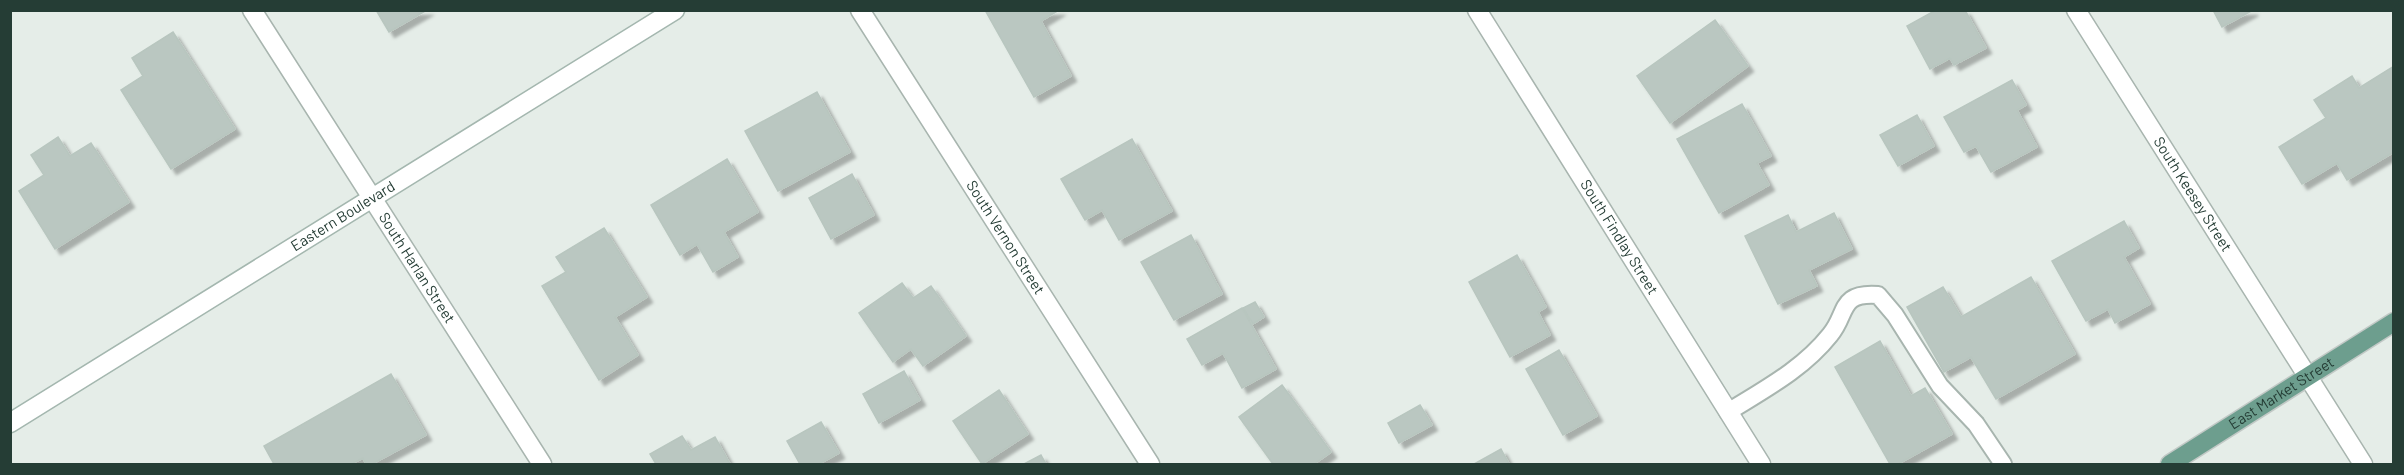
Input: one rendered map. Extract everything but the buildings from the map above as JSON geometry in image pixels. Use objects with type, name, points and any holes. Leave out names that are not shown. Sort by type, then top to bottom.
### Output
[{"type":"main road","name":"East Market Street","points":[[2170,465],[2394,322]]},
{"type":"street","name":"South Harlan Street","points":[[252,10],[370,199],[542,465]]},
{"type":"street","name":"Eastern Boulevard","points":[[10,423],[675,10]]},
{"type":"street","name":"South Vernon Street","points":[[860,10],[1150,465]]},
{"type":"street","name":"South Findlay Street","points":[[1477,10],[1761,465]]},
{"type":"street","name":"South Keesey Street","points":[[2076,10],[2363,465]]},
{"type":"lane","points":[[1728,412],[1796,370],[1832,333],[1844,305],[1863,294],[1878,296],[1895,315],[1940,386],[1976,424],[2003,465]]}]
